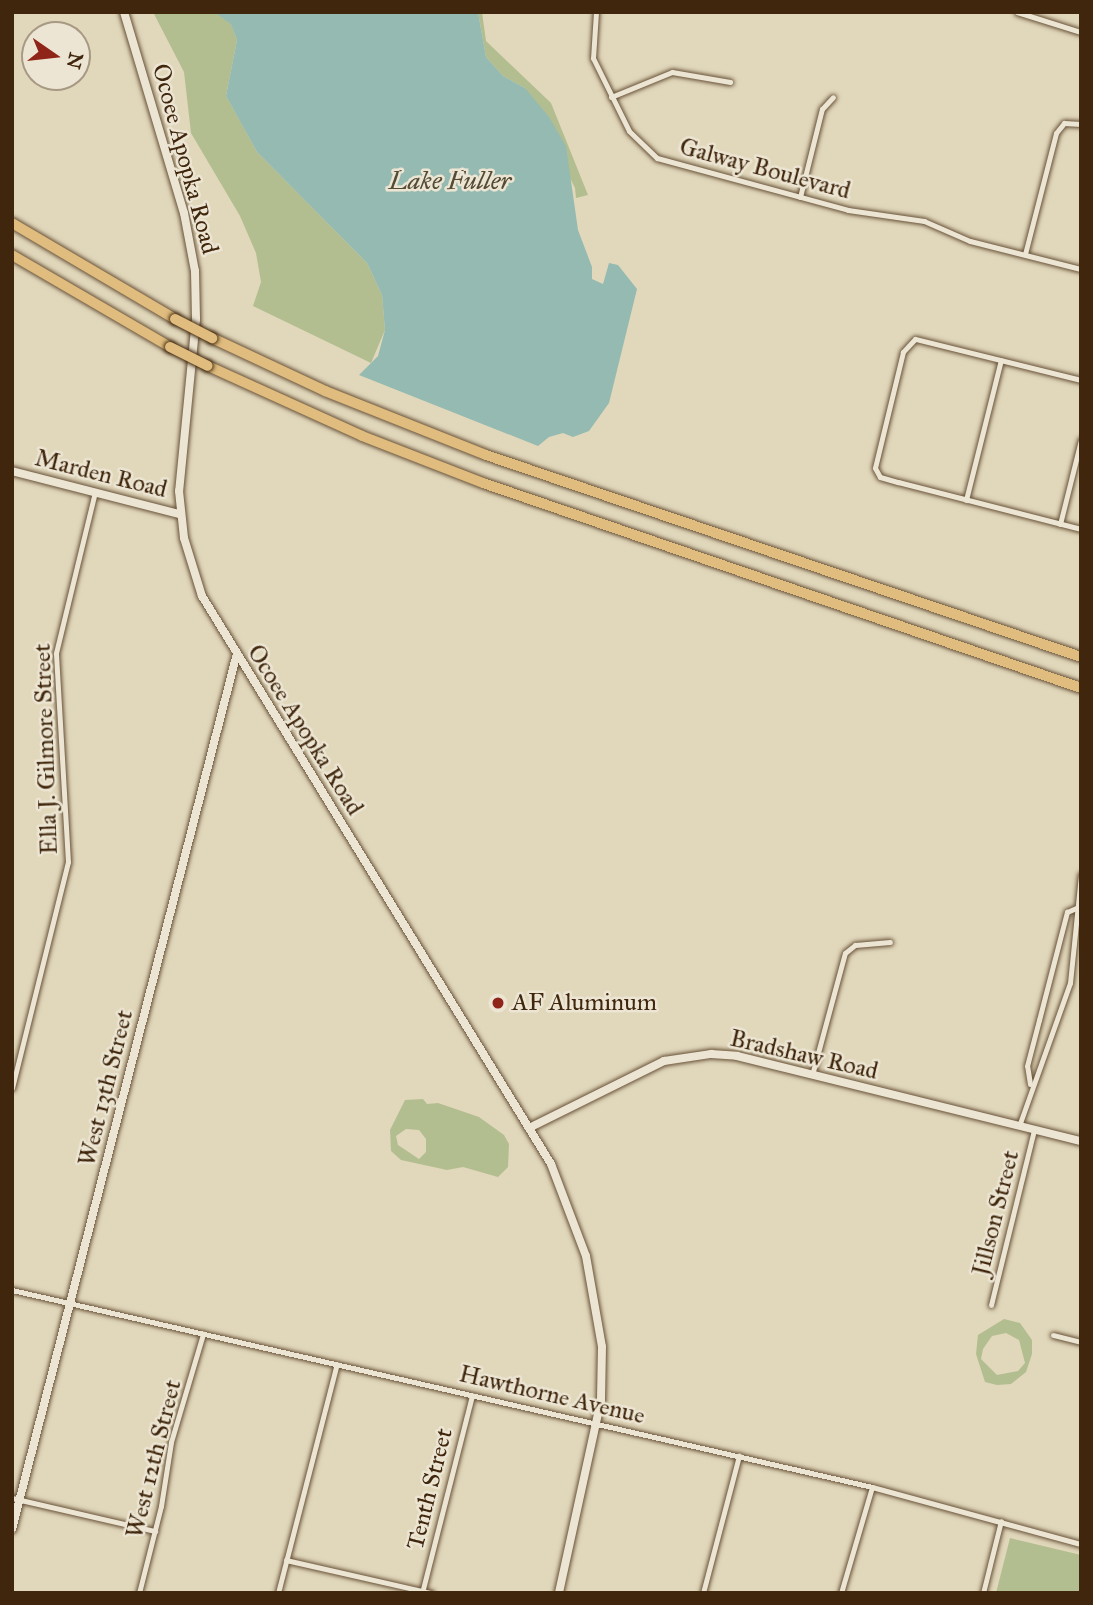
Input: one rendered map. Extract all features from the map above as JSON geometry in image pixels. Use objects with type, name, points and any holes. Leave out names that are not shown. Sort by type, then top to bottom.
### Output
[{"type":"highway","points":[[12,223],[175,319],[325,391],[475,451],[1081,657]]},
{"type":"highway","points":[[12,255],[170,347],[349,431],[471,479],[1081,688]]},
{"type":"main road","name":"Ocoee Apopka Road","points":[[124,12],[184,213],[195,271],[196,319],[179,461],[180,514],[202,596],[236,657],[551,1164],[577,1223],[592,1279],[602,1347],[599,1424],[559,1593]]},
{"type":"main road","name":"Marden Road","points":[[12,471],[180,514]]},
{"type":"main road","name":"West 13th Street","points":[[12,1530],[16,1498],[70,1304],[236,657]]},
{"type":"main road","name":"Bradshaw Road","points":[[529,1128],[686,1055],[737,1056],[1081,1141]]},
{"type":"street","name":"Galway Boulevard","points":[[596,12],[593,58],[629,131],[657,158],[800,197],[924,221],[970,241],[1081,268]]},
{"type":"street","points":[[1017,12],[1081,32]]},
{"type":"street","points":[[611,97],[671,72],[730,82]]},
{"type":"street","points":[[800,197],[822,109],[833,97]]},
{"type":"street","points":[[1025,254],[1056,133],[1064,123],[1081,124]]},
{"type":"street","points":[[1081,380],[923,340],[910,342],[903,352],[876,458],[880,477],[1081,529]]},
{"type":"street","points":[[966,500],[1001,360]]},
{"type":"street","points":[[1060,524],[1081,440]]},
{"type":"street","name":"Ella J. Gilmore Street","points":[[12,1088],[68,862],[57,653],[95,492]]},
{"type":"street","points":[[1019,1126],[1030,1084],[1070,983],[1080,915],[1076,908],[1081,875]]},
{"type":"street","points":[[1030,1084],[1027,1066],[1067,912],[1076,908]]},
{"type":"street","points":[[812,1074],[845,953],[855,945],[890,942]]},
{"type":"street","name":"Jillson Street","points":[[992,1305],[1034,1130]]},
{"type":"street","name":"Hawthorne Avenue","points":[[12,1290],[873,1487],[1081,1544]]},
{"type":"street","name":"West 12th Street","points":[[139,1593],[155,1531],[172,1442],[203,1334]]},
{"type":"street","points":[[1053,1335],[1081,1342]]},
{"type":"street","points":[[278,1593],[337,1364]]},
{"type":"street","name":"Tenth Street","points":[[422,1592],[472,1395]]},
{"type":"street","points":[[703,1593],[739,1456]]},
{"type":"street","points":[[841,1593],[873,1487]]},
{"type":"street","points":[[16,1498],[155,1531]]},
{"type":"street","points":[[983,1593],[1001,1521]]},
{"type":"street","points":[[286,1560],[431,1593]]},
{"type":"green space","points":[[153,12],[214,12],[231,23],[237,40],[226,96],[257,152],[367,263],[382,295],[385,330],[371,363],[253,306],[261,282],[256,253],[240,216],[191,133],[184,72]]},
{"type":"green space","points":[[478,12],[482,12],[486,41],[551,103],[588,195],[576,198],[575,188],[525,88],[503,76],[486,57]]},
{"type":"green space","points":[[423,1099],[427,1104],[438,1103],[479,1117],[504,1135],[509,1144],[508,1167],[498,1177],[463,1167],[447,1170],[401,1160],[391,1151],[390,1130],[405,1100]],"holes":[[[406,1129],[419,1130],[426,1139],[426,1152],[419,1159],[398,1145],[396,1136]]]},
{"type":"green space","points":[[1004,1319],[1020,1323],[1032,1340],[1032,1354],[1026,1372],[1011,1384],[985,1382],[976,1354],[978,1335]],"holes":[[[1006,1333],[1019,1340],[1025,1363],[1018,1371],[997,1375],[981,1359],[983,1349],[992,1336]]]},
{"type":"green space","points":[[1010,1538],[1081,1555],[1081,1593],[996,1593]]},
{"type":"water","name":"Lake Fuller","points":[[214,12],[478,12],[486,57],[503,76],[525,88],[549,117],[566,146],[578,230],[592,267],[592,279],[603,284],[609,263],[618,265],[637,289],[609,403],[589,431],[573,437],[563,433],[549,437],[538,446],[359,375],[378,356],[385,330],[382,295],[367,263],[257,152],[226,96],[237,40],[231,24]]},
{"type":"place","name":"AF Aluminum","points":[[498,1003]]}]
